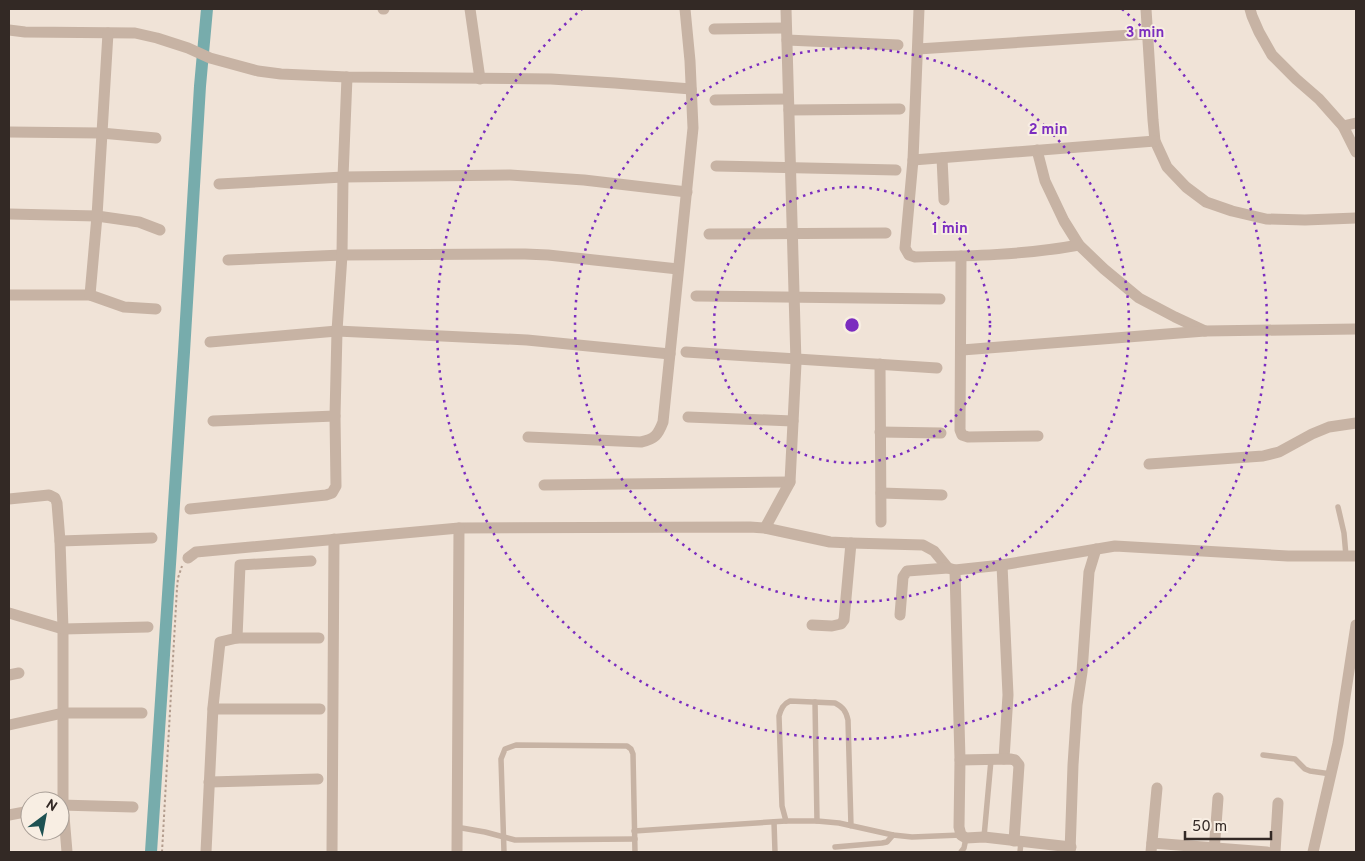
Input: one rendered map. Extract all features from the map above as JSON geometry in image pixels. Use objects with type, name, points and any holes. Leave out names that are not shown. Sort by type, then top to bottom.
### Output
[{"type":"street","points":[[470,9],[480,79]]},
{"type":"street","points":[[528,437],[641,442],[651,440],[659,432],[664,422],[693,128],[692,89],[685,9]]},
{"type":"street","points":[[765,528],[790,482],[796,359],[786,9]]},
{"type":"street","points":[[919,9],[913,160],[905,248],[908,255],[915,257],[962,256],[1046,251],[1079,245]]},
{"type":"street","points":[[1146,9],[1155,141],[1167,167],[1186,187],[1206,202],[1232,211],[1266,219],[1356,218]]},
{"type":"street","points":[[1250,9],[1258,32],[1272,55],[1319,99],[1343,126],[1356,152]]},
{"type":"street","points":[[714,29],[898,45]]},
{"type":"street","points":[[9,30],[25,32],[135,33],[188,48],[210,58],[281,74],[347,77],[560,80],[692,89]]},
{"type":"street","points":[[90,295],[97,216],[108,33]]},
{"type":"street","points":[[918,49],[1147,34]]},
{"type":"street","points":[[190,509],[326,495],[332,493],[336,486],[337,332],[342,255],[347,77]]},
{"type":"street","points":[[716,100],[788,105],[900,108]]},
{"type":"street","points":[[1343,126],[1356,123]]},
{"type":"street","points":[[9,132],[101,133],[156,138]]},
{"type":"street","points":[[913,160],[1155,141]]},
{"type":"street","points":[[1037,150],[1046,181],[1064,221],[1079,245],[1104,269],[1140,298],[1205,331]]},
{"type":"street","points":[[942,158],[944,200]]},
{"type":"street","points":[[716,166],[896,170]]},
{"type":"street","points":[[219,184],[343,178],[510,176],[584,180],[686,192]]},
{"type":"street","points":[[9,214],[97,216],[139,222],[160,230]]},
{"type":"street","points":[[709,234],[886,233]]},
{"type":"street","points":[[228,260],[342,255],[525,254],[678,269]]},
{"type":"street","points":[[962,256],[960,430],[962,435],[968,437],[1038,436]]},
{"type":"street","points":[[9,295],[90,295],[124,307],[156,309]]},
{"type":"street","points":[[696,296],[940,299]]},
{"type":"street","points":[[962,350],[1205,331],[1356,329]]},
{"type":"street","points":[[210,342],[337,332],[527,340],[670,354]]},
{"type":"street","points":[[686,352],[937,368]]},
{"type":"street","points":[[880,364],[881,522]]},
{"type":"street","points":[[212,421],[335,416]]},
{"type":"street","points":[[688,417],[793,421]]},
{"type":"street","points":[[1149,464],[1263,456],[1279,452],[1328,426],[1356,423]]},
{"type":"street","points":[[880,432],[940,433]]},
{"type":"street","points":[[544,485],[790,482]]},
{"type":"street","points":[[881,493],[942,495]]},
{"type":"street","points":[[9,499],[49,495],[55,498],[57,503],[63,629],[61,791]]},
{"type":"street","points":[[457,852],[460,528]]},
{"type":"street","points":[[188,558],[196,552],[460,528],[765,528],[830,542],[923,545],[934,551],[951,569],[960,760],[959,827],[964,836],[984,837],[1019,845],[1070,849],[1077,705],[1082,672],[1089,572],[1096,549]]},
{"type":"street","points":[[60,542],[152,538]]},
{"type":"street","points":[[332,852],[334,539]]},
{"type":"street","points":[[812,625],[832,626],[841,624],[844,620],[851,543]]},
{"type":"street","points":[[900,615],[903,577],[905,573],[911,570],[1002,565],[1115,546],[1288,556],[1351,556]]},
{"type":"street","points":[[237,638],[240,565],[311,561]]},
{"type":"street","points":[[1002,565],[1008,695],[1004,759]]},
{"type":"street","points":[[9,613],[63,629],[148,627]]},
{"type":"street","points":[[1313,852],[1353,675],[1356,625]]},
{"type":"street","points":[[206,852],[213,709],[220,642],[237,638],[318,638]]},
{"type":"street","points":[[213,709],[320,709]]},
{"type":"street","points":[[9,725],[63,713],[142,713]]},
{"type":"street","points":[[960,760],[1004,759],[1015,760],[1019,765],[1019,845]]},
{"type":"street","points":[[209,782],[318,779]]},
{"type":"street","points":[[1158,788],[1151,848],[1267,852]]},
{"type":"street","points":[[1214,850],[1218,798]]},
{"type":"street","points":[[1275,852],[1278,803]]},
{"type":"street","points":[[70,804],[133,807]]},
{"type":"lane","points":[[1338,507],[1351,556]]},
{"type":"lane","points":[[786,821],[782,806],[779,716],[783,705],[790,701],[835,703],[846,711],[848,720],[851,826]]},
{"type":"lane","points":[[815,702],[817,821]]},
{"type":"lane","points":[[504,852],[501,759],[505,749],[516,745],[626,746],[631,749],[633,754],[635,852]]},
{"type":"lane","points":[[1263,756],[1296,759],[1310,771],[1331,774]]},
{"type":"lane","points":[[984,837],[991,759]]},
{"type":"lane","points":[[634,831],[786,821],[817,821],[912,837],[964,836],[964,848],[961,852]]},
{"type":"lane","points":[[774,822],[775,852]]},
{"type":"lane","points":[[456,827],[515,840],[635,839]]},
{"type":"lane","points":[[835,847],[887,842],[893,835]]},
{"type":"path","points":[[162,852],[177,588],[182,567],[188,558]]},
{"type":"waterway","points":[[151,852],[200,86],[207,9]]}]
